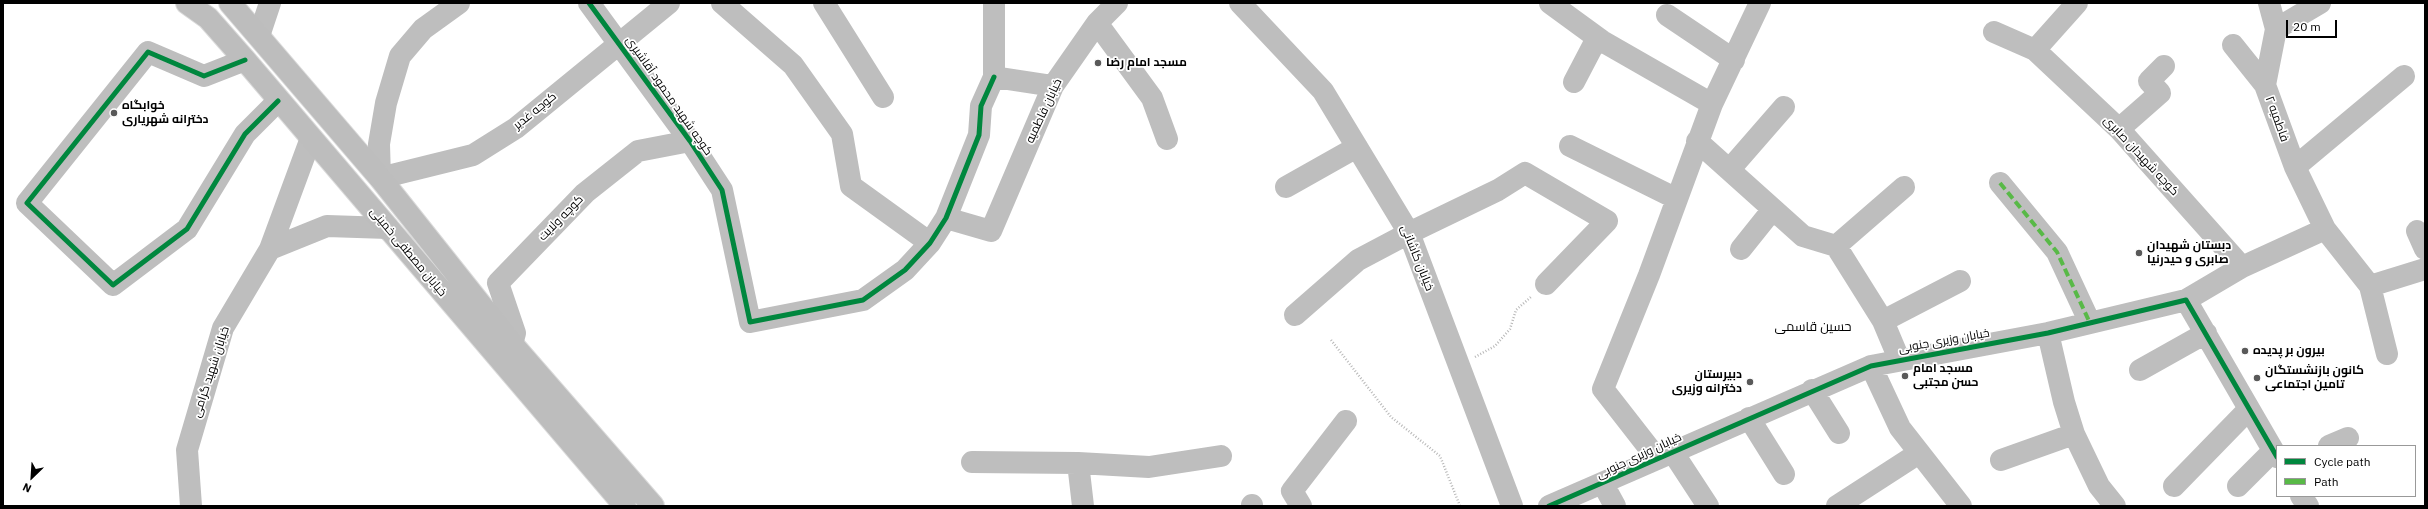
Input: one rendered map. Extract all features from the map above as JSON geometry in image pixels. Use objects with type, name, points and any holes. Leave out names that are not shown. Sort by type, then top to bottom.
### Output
[{"type":"main road","name":"خیابان مصطفی خمینی","points":[[187,3],[208,18],[245,60],[278,101],[625,506]]},
{"type":"main road","name":"خیابان مصطفی خمینی","points":[[230,3],[380,178],[512,344],[653,506]]},
{"type":"street","points":[[259,36],[270,3]]},
{"type":"street","points":[[380,178],[379,144],[386,103],[400,56],[423,29],[459,3]]},
{"type":"street","name":"کوچه شهید محمود آقاشیری","points":[[589,3],[690,141],[722,190],[750,322],[863,300],[905,270],[930,243]]},
{"type":"street","name":"کوچه غدیر","points":[[380,178],[473,156],[516,128],[669,3]]},
{"type":"street","points":[[722,3],[793,65],[842,134],[851,186],[930,243],[946,218],[979,135],[981,106],[994,77],[994,3]]},
{"type":"street","points":[[824,3],[883,97]]},
{"type":"street","name":"خیابان فاطمیه","points":[[946,218],[991,231],[1053,86],[1097,23],[1117,3]]},
{"type":"street","name":"خیابان کاشانی","points":[[1240,3],[1323,91],[1409,233],[1512,506]]},
{"type":"street","points":[[1550,3],[1597,38],[1712,104]]},
{"type":"street","points":[[1708,506],[1664,454],[1603,389],[1677,199],[1697,141],[1712,104],[1760,3]]},
{"type":"street","points":[[2035,50],[2077,3]]},
{"type":"street","name":"فاطمیه ۲","points":[[2269,3],[2276,29],[2264,84],[2295,167],[2325,229],[2370,286]]},
{"type":"street","points":[[2276,29],[2320,3]]},
{"type":"street","points":[[1667,15],[1734,60]]},
{"type":"street","points":[[1097,23],[1152,98],[1167,139]]},
{"type":"street","name":"کوچه شهیدان صابری","points":[[1994,32],[2035,50],[2119,129],[2242,267]]},
{"type":"street","points":[[1574,82],[1597,38]]},
{"type":"street","points":[[2233,45],[2264,84]]},
{"type":"street","points":[[245,60],[204,76],[148,52],[27,203],[113,285],[187,230],[245,134],[278,101]]},
{"type":"street","points":[[2119,129],[2160,94],[2149,81],[2164,66]]},
{"type":"street","points":[[2295,167],[2404,76]]},
{"type":"street","points":[[994,77],[1053,86]]},
{"type":"street","points":[[1730,169],[1784,107]]},
{"type":"street","name":"خیابان شهید گرامی","points":[[191,506],[187,450],[223,328],[270,249],[311,138]]},
{"type":"street","name":"کوچه ولایت","points":[[512,344],[515,333],[498,283],[585,193],[638,151],[690,141]]},
{"type":"street","points":[[1697,141],[1803,236],[1836,246],[1883,321],[1899,359]]},
{"type":"street","points":[[1570,146],[1677,199]]},
{"type":"street","points":[[1286,187],[1357,148]]},
{"type":"street","points":[[1295,315],[1358,260],[1409,233],[1498,190],[1526,173],[1607,221],[1546,284]]},
{"type":"street","points":[[2000,183],[2057,252],[2090,323]]},
{"type":"street","points":[[1836,246],[1904,187]]},
{"type":"street","points":[[1742,249],[1773,209]]},
{"type":"street","points":[[270,249],[326,226],[388,228]]},
{"type":"street","name":"خیابان وزیری جنوبی","points":[[1549,506],[1603,484],[1664,454],[1871,366],[1899,359],[2048,333],[2186,300],[2242,267],[2325,229]]},
{"type":"street","points":[[2387,354],[2370,286],[2425,269]]},
{"type":"street","points":[[1883,321],[1960,281]]},
{"type":"street","points":[[2186,300],[2275,454],[2238,486]]},
{"type":"street","points":[[2048,333],[2064,402],[2074,434],[2099,486],[2115,506]]},
{"type":"street","points":[[2140,370],[2206,333]]},
{"type":"street","points":[[1871,366],[1900,428],[1961,506]]},
{"type":"street","points":[[1812,390],[1839,433]]},
{"type":"street","points":[[2174,486],[2249,408]]},
{"type":"street","points":[[1748,418],[1784,474]]},
{"type":"street","points":[[1301,506],[1292,491],[1346,421]]},
{"type":"street","points":[[2001,460],[2074,434]]},
{"type":"street","points":[[1837,506],[1919,453]]},
{"type":"street","points":[[972,462],[1078,463],[1149,467],[1221,456]]},
{"type":"street","points":[[1078,463],[1083,506]]},
{"type":"street","points":[[1603,484],[1615,506]]},
{"type":"street","points":[[2302,497],[2308,506]]},
{"type":"path","points":[[1470,351],[1474,358],[1495,346],[1510,329],[1516,310],[1546,284]]},
{"type":"path","points":[[1331,340],[1391,417],[1440,456],[1460,506]]},
{"type":"marked path","points":[[2000,183],[2057,252],[2090,323]]},
{"type":"cycle path","points":[[589,3],[690,141],[722,190],[750,322],[863,300],[905,270],[930,243],[946,218],[979,135],[981,106],[994,77]]},
{"type":"cycle path","points":[[245,60],[204,76],[148,52],[27,203],[113,285],[187,229],[245,134],[278,101]]},
{"type":"cycle path","points":[[1549,506],[1871,366],[2048,333],[2186,300],[2276,455]]},
{"type":"place","name":"مسجد امام رضا","points":[[1098,63]]},
{"type":"place","name":"خوابگاه دخترانه شهریاری","points":[[114,113]]},
{"type":"place","name":"دبستان شهیدان صابری و حیدرنیا","points":[[2139,253]]},
{"type":"place","name":"بیرون بر پدیده","points":[[2245,351]]},
{"type":"place","name":"مسجد امام حسن مجتبی","points":[[1905,376]]},
{"type":"place","name":"کانون بازنشستگان تامین اجتماعی","points":[[2257,378]]},
{"type":"place","name":"دبیرستان دخترانه وزیری","points":[[1750,382]]},
{"type":"district","name":"حسین قاسمی","points":[[1813,327]]}]
